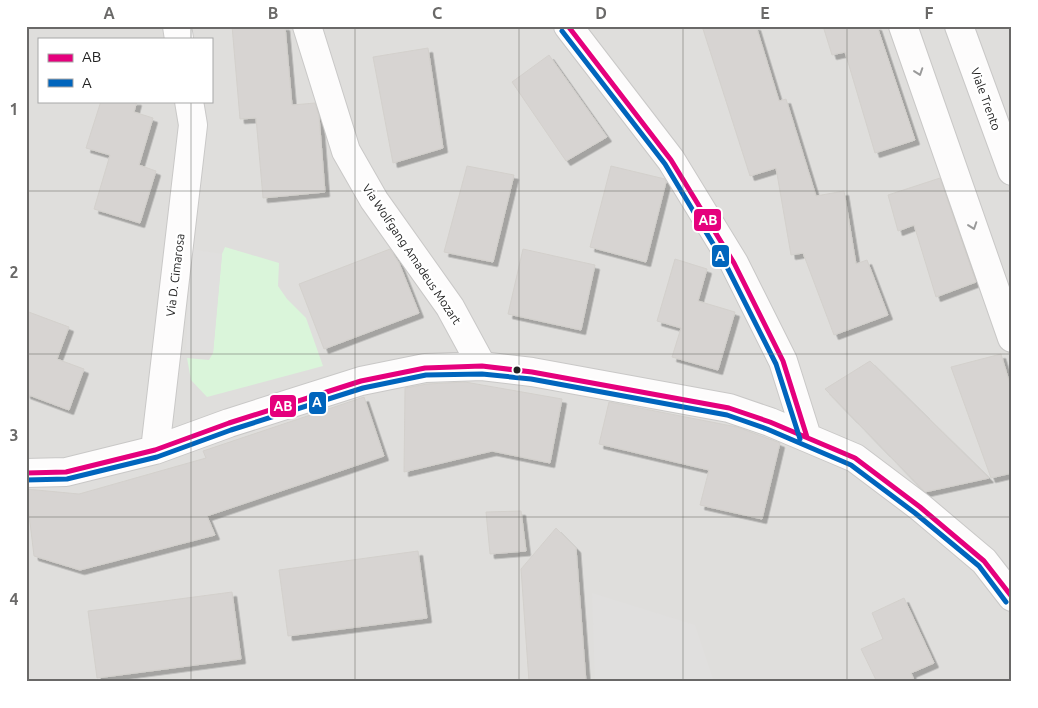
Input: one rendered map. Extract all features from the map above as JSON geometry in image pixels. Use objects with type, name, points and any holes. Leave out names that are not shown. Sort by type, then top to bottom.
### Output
[{"type":"street","name":"Via Wolfgang Amadeus Mozart","points":[[307,26],[346,151],[374,200],[450,307],[482,366]]},
{"type":"street","points":[[568,26],[671,160],[734,264],[784,361],[807,437]]},
{"type":"street","points":[[903,26],[1012,338]]},
{"type":"street","name":"Viale Trento","points":[[959,26],[1012,171]]},
{"type":"street","name":"Via D. Cimarosa","points":[[155,450],[193,125],[189,102]]},
{"type":"street","points":[[26,473],[66,472],[155,450],[361,381],[425,368],[482,366],[532,372],[728,408],[807,437],[855,458],[887,480],[984,561],[1012,597]]},
{"type":"shaded area","points":[[26,26],[1012,26],[1012,682],[26,682]]},
{"type":"shaded area","points":[[191,249],[222,254],[213,353],[186,350]]},
{"type":"shaded area","points":[[592,593],[695,625],[714,682],[595,682]]},
{"type":"green space","points":[[225,247],[279,263],[278,286],[287,299],[306,318],[323,366],[207,397],[191,380],[187,358],[209,360],[213,353],[222,254]]},
{"type":"building","points":[[232,26],[285,26],[292,105],[315,103],[319,116],[325,192],[263,198],[256,118],[240,119]]},
{"type":"building","points":[[702,26],[756,26],[779,101],[786,99],[816,196],[844,191],[856,264],[867,260],[888,315],[834,335],[803,253],[791,255],[776,168],[750,176]]},
{"type":"building","points":[[823,26],[877,26],[915,140],[875,153],[845,52],[832,55]]},
{"type":"building","points":[[428,48],[443,148],[393,163],[373,57]]},
{"type":"building","points":[[549,55],[607,137],[566,161],[512,82]]},
{"type":"building","points":[[101,102],[137,102],[134,112],[153,118],[139,165],[156,171],[140,223],[94,209],[110,155],[86,148]]},
{"type":"building","points":[[467,166],[514,175],[493,262],[444,252]]},
{"type":"building","points":[[611,166],[665,179],[666,182],[646,262],[590,247]]},
{"type":"building","points":[[940,178],[976,282],[936,297],[914,225],[898,231],[888,195]]},
{"type":"building","points":[[390,249],[399,263],[419,313],[324,349],[299,284]]},
{"type":"building","points":[[523,249],[595,265],[581,330],[508,314]]},
{"type":"building","points":[[675,259],[707,269],[698,301],[735,312],[718,370],[672,357],[681,328],[657,321]]},
{"type":"building","points":[[26,311],[69,327],[57,359],[84,369],[69,410],[26,394]]},
{"type":"building","points":[[1001,354],[1012,391],[1012,473],[991,478],[951,367]]},
{"type":"building","points":[[870,361],[989,478],[925,492],[825,389]]},
{"type":"building","points":[[465,382],[562,399],[550,463],[492,451],[404,472],[405,388],[427,384]]},
{"type":"building","points":[[364,397],[384,456],[207,516],[215,535],[80,570],[34,556],[26,489],[79,494],[206,458],[203,451]]},
{"type":"building","points":[[609,402],[737,427],[780,443],[762,519],[700,505],[709,470],[599,444]]},
{"type":"building","points":[[521,511],[526,551],[490,554],[486,512]]},
{"type":"building","points":[[556,528],[576,548],[586,682],[529,682],[521,569]]},
{"type":"building","points":[[418,551],[427,618],[288,636],[279,570]]},
{"type":"building","points":[[232,592],[241,659],[97,678],[88,611]]},
{"type":"building","points":[[904,598],[934,663],[911,673],[915,682],[877,682],[861,649],[883,639],[872,613]]},
{"type":"transit line","name":"AB","points":[[568,26],[671,160],[734,263],[783,361],[807,437]]},
{"type":"transit line","name":"A","points":[[562,31],[665,164],[727,267],[776,364],[800,439]]},
{"type":"transit line","name":"AB","points":[[26,473],[66,472],[155,450],[229,423],[361,381],[425,368],[482,366],[532,372],[729,408],[770,422],[855,458],[920,507],[984,561],[1012,597]]},
{"type":"transit line","name":"A","points":[[26,480],[67,479],[157,457],[231,430],[363,388],[426,375],[482,374],[531,379],[727,415],[767,429],[851,465],[915,513],[979,566],[1006,602]]}]
